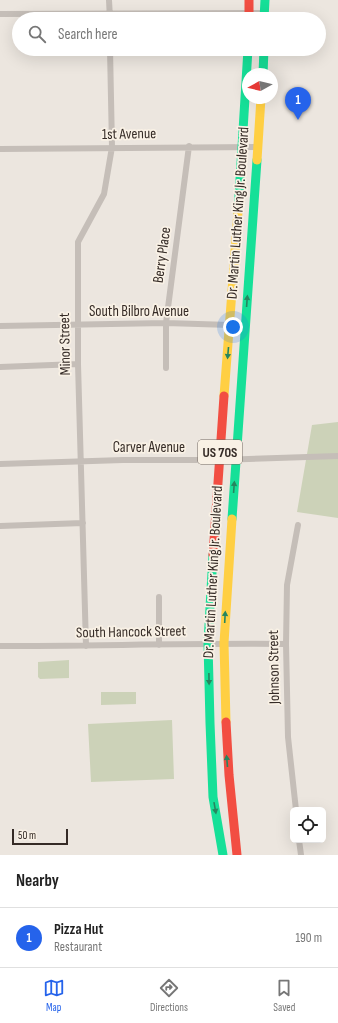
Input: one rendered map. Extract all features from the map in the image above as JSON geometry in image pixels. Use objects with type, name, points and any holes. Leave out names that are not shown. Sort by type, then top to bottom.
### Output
[{"type":"main road","points":[[249,0],[249,12]]},
{"type":"main road","points":[[265,0],[265,12]]},
{"type":"main road","name":"Dr. Martin Luther King Jr. Boulevard","points":[[223,855],[213,797],[208,643],[219,460],[230,326],[248,56]]},
{"type":"main road","points":[[263,68],[264,56]]},
{"type":"main road","name":"Dr. Martin Luther King Jr. Boulevard","points":[[237,855],[226,745],[223,693],[224,643],[261,104]]},
{"type":"street","points":[[109,0],[110,12]]},
{"type":"street","points":[[0,14],[12,14]]},
{"type":"street","name":"Minor Street","points":[[86,646],[77,325],[78,242],[104,194],[112,147],[110,56]]},
{"type":"street","name":"1st Avenue","points":[[0,148],[189,146],[258,147]]},
{"type":"street","name":"Berry Place","points":[[166,368],[166,323],[189,146]]},
{"type":"street","name":"South Bilbro Avenue","points":[[0,326],[166,323],[230,326]]},
{"type":"street","points":[[0,367],[78,364]]},
{"type":"street","name":"Carver Avenue","points":[[0,464],[338,456]]},
{"type":"street","points":[[0,526],[83,524]]},
{"type":"street","name":"Johnson Street","points":[[296,807],[288,737],[286,644],[287,585],[298,524]]},
{"type":"street","points":[[159,597],[159,645]]},
{"type":"street","name":"South Hancock Street","points":[[0,646],[159,645],[208,643],[286,644]]},
{"type":"street","points":[[299,843],[301,855]]},
{"type":"green space","points":[[338,422],[338,518],[297,512],[312,425]]},
{"type":"green space","points":[[69,660],[69,678],[40,679],[38,677],[38,662]]},
{"type":"green space","points":[[101,692],[136,692],[136,704],[101,705]]},
{"type":"green space","points":[[172,720],[174,779],[91,782],[88,724]]},
{"type":"traffic: fast","points":[[264,12],[265,0]]},
{"type":"traffic: fast","points":[[238,212],[248,56]]},
{"type":"traffic: fast","points":[[263,68],[264,56]]},
{"type":"traffic: fast","points":[[232,519],[257,160]]},
{"type":"traffic: fast","points":[[213,555],[208,643],[210,723],[213,797],[223,855]]},
{"type":"traffic: slow","points":[[257,160],[261,104]]},
{"type":"traffic: slow","points":[[224,396],[238,212]]},
{"type":"traffic: slow","points":[[226,722],[224,643],[232,519]]},
{"type":"traffic: jam","points":[[249,0],[249,12]]},
{"type":"traffic: jam","points":[[213,555],[224,396]]},
{"type":"traffic: jam","points":[[226,722],[229,775],[237,855]]},
{"type":"place","name":"Pizza Hut","points":[[298,120]]}]
